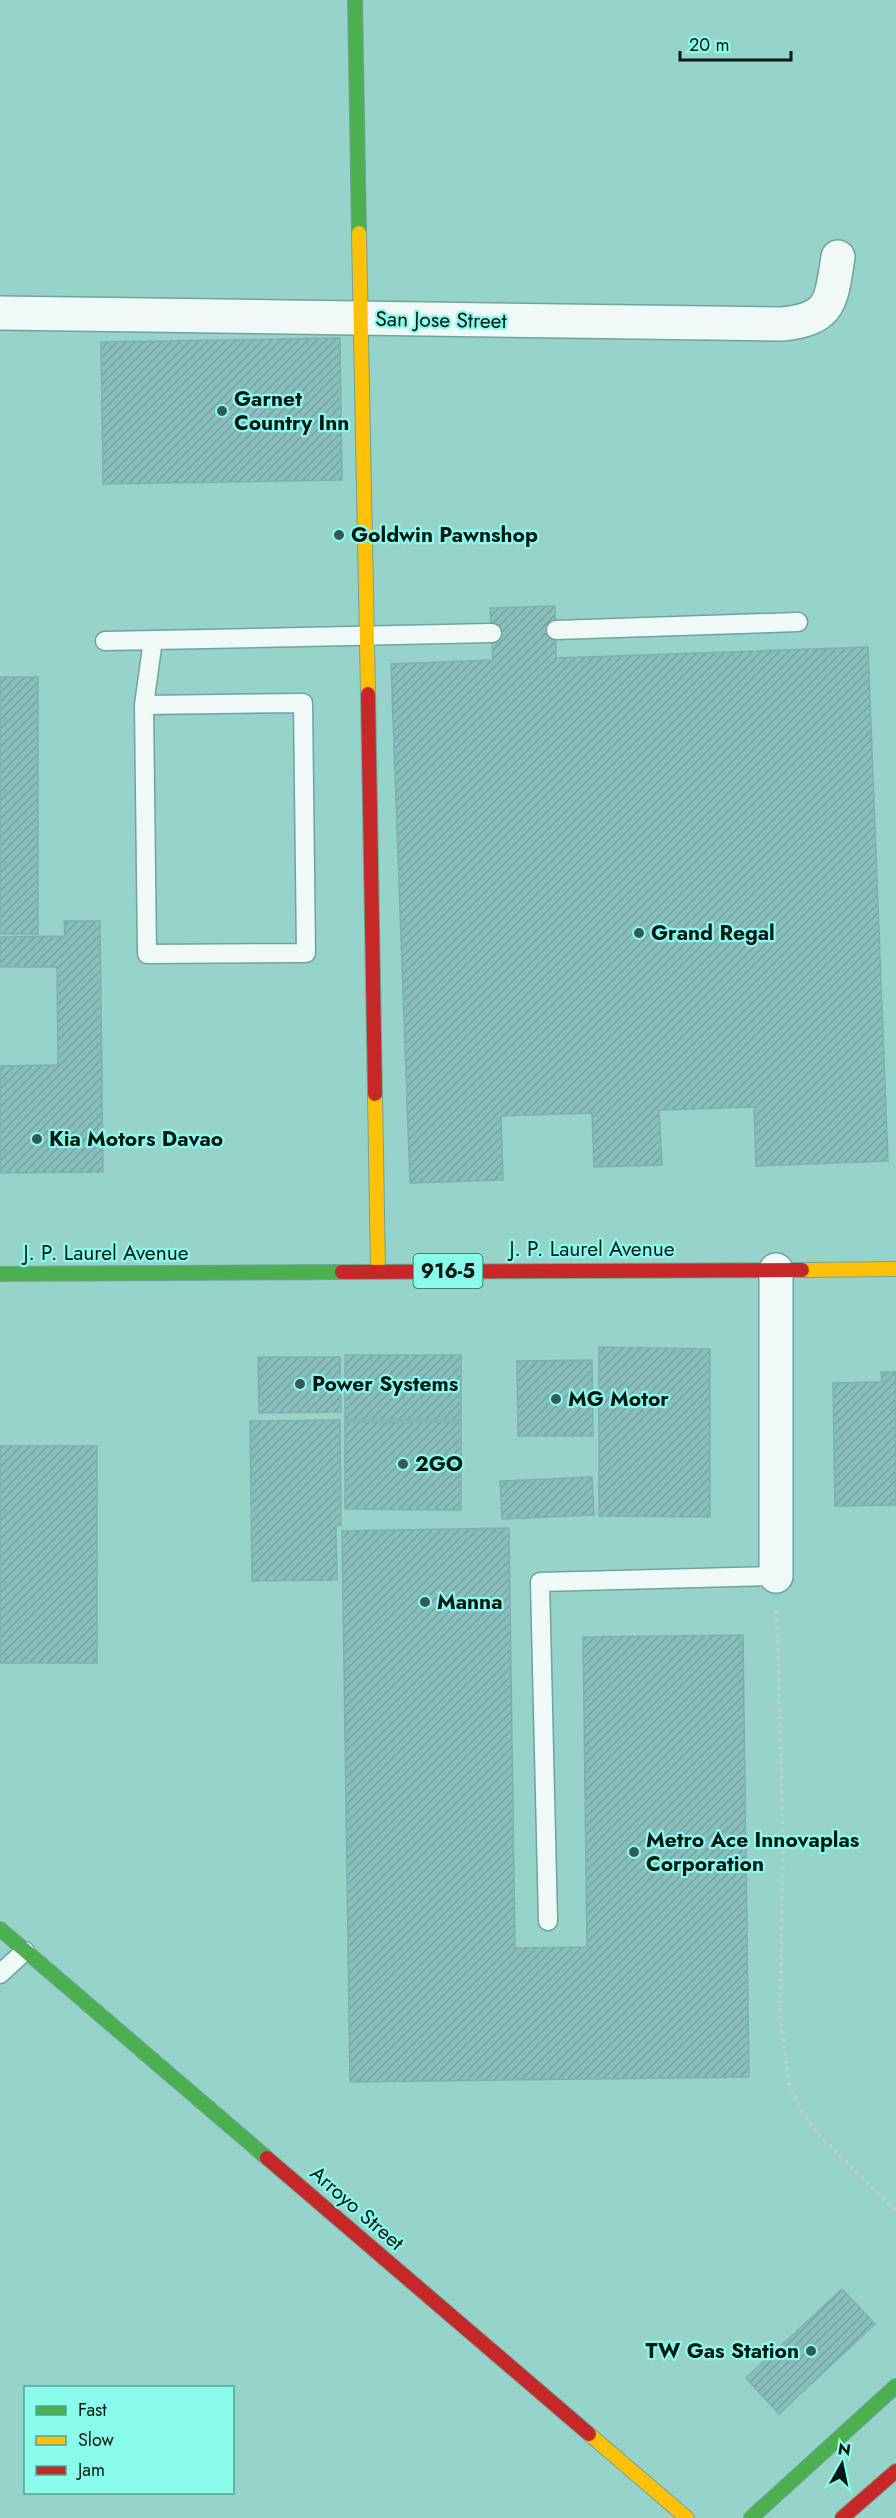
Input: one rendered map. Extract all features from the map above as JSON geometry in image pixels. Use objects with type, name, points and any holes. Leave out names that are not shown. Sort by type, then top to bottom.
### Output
[{"type":"street","points":[[355,0],[378,1272]]},
{"type":"street","name":"San Jose Street","points":[[0,313],[782,324],[805,322],[821,312],[827,304],[838,257]]},
{"type":"street","name":"J. P. Laurel Avenue","points":[[0,1274],[896,1269]]},
{"type":"street","points":[[776,1270],[776,1576]]},
{"type":"street","name":"Arroyo Street","points":[[0,1929],[687,2518]]},
{"type":"street","points":[[751,2518],[896,2386]]},
{"type":"street","points":[[842,2518],[896,2471]]},
{"type":"lane","points":[[556,630],[798,622]]},
{"type":"lane","points":[[105,641],[492,633]]},
{"type":"lane","points":[[144,705],[303,703],[306,953],[147,954],[144,705],[153,640]]},
{"type":"lane","points":[[548,1921],[540,1582],[776,1576]]},
{"type":"lane","points":[[0,1974],[25,1951]]},
{"type":"path","points":[[776,1576],[783,1843],[780,2016],[787,2072],[803,2113],[819,2135],[896,2211]]},
{"type":"building","name":"Garnet Country Inn","points":[[340,338],[342,480],[103,484],[101,342]]},
{"type":"building","name":"Grand Regal","points":[[555,606],[556,658],[868,647],[888,1161],[756,1166],[754,1107],[659,1110],[662,1165],[594,1167],[592,1113],[501,1116],[503,1180],[410,1183],[391,664],[493,660],[490,608]]},
{"type":"building","points":[[0,677],[38,677],[38,934],[0,934]]},
{"type":"building","points":[[64,921],[100,921],[103,1172],[0,1173],[0,1066],[58,1065],[57,967],[0,967],[0,937],[65,936]]},
{"type":"building","points":[[599,1347],[710,1349],[710,1517],[599,1516]]},
{"type":"building","points":[[345,1355],[461,1355],[461,1420],[345,1420]]},
{"type":"building","points":[[258,1357],[340,1357],[341,1412],[259,1413]]},
{"type":"building","points":[[592,1360],[593,1436],[518,1436],[517,1361]]},
{"type":"building","points":[[881,1372],[896,1372],[896,1505],[835,1506],[833,1383],[882,1382]]},
{"type":"building","points":[[340,1420],[341,1525],[336,1526],[337,1580],[252,1581],[250,1421]]},
{"type":"building","points":[[345,1422],[461,1422],[461,1510],[345,1509]]},
{"type":"building","points":[[0,1446],[97,1446],[97,1663],[0,1663]]},
{"type":"building","points":[[592,1477],[594,1515],[502,1519],[500,1481]]},
{"type":"building","points":[[509,1528],[515,1948],[587,1947],[583,1637],[743,1635],[749,2077],[350,2082],[342,1531]]},
{"type":"building","name":"TW Gas Station","points":[[842,2289],[875,2324],[779,2414],[746,2378]]},
{"type":"traffic: fast","points":[[355,0],[359,233]]},
{"type":"traffic: fast","points":[[0,1274],[342,1272]]},
{"type":"traffic: fast","points":[[0,1929],[267,2158]]},
{"type":"traffic: fast","points":[[751,2518],[896,2386]]},
{"type":"traffic: slow","points":[[359,233],[368,694]]},
{"type":"traffic: slow","points":[[375,1094],[378,1272]]},
{"type":"traffic: slow","points":[[802,1270],[896,1269]]},
{"type":"traffic: slow","points":[[589,2434],[687,2518]]},
{"type":"traffic: jam","points":[[368,694],[375,1094]]},
{"type":"traffic: jam","points":[[342,1272],[802,1270]]},
{"type":"traffic: jam","points":[[267,2158],[589,2434]]},
{"type":"traffic: jam","points":[[842,2518],[896,2471]]},
{"type":"place","name":"Garnet Country Inn","points":[[222,411]]},
{"type":"place","name":"Goldwin Pawnshop","points":[[339,535]]},
{"type":"place","name":"Grand Regal","points":[[639,933]]},
{"type":"place","name":"Kia Motors Davao","points":[[37,1139]]},
{"type":"place","name":"Power Systems","points":[[300,1384]]},
{"type":"place","name":"MG Motor","points":[[556,1399]]},
{"type":"place","name":"2GO","points":[[403,1464]]},
{"type":"place","name":"Manna","points":[[425,1602]]},
{"type":"place","name":"Metro Ace Innovaplas Corporation","points":[[634,1852]]},
{"type":"place","name":"TW Gas Station","points":[[811,2351]]}]
